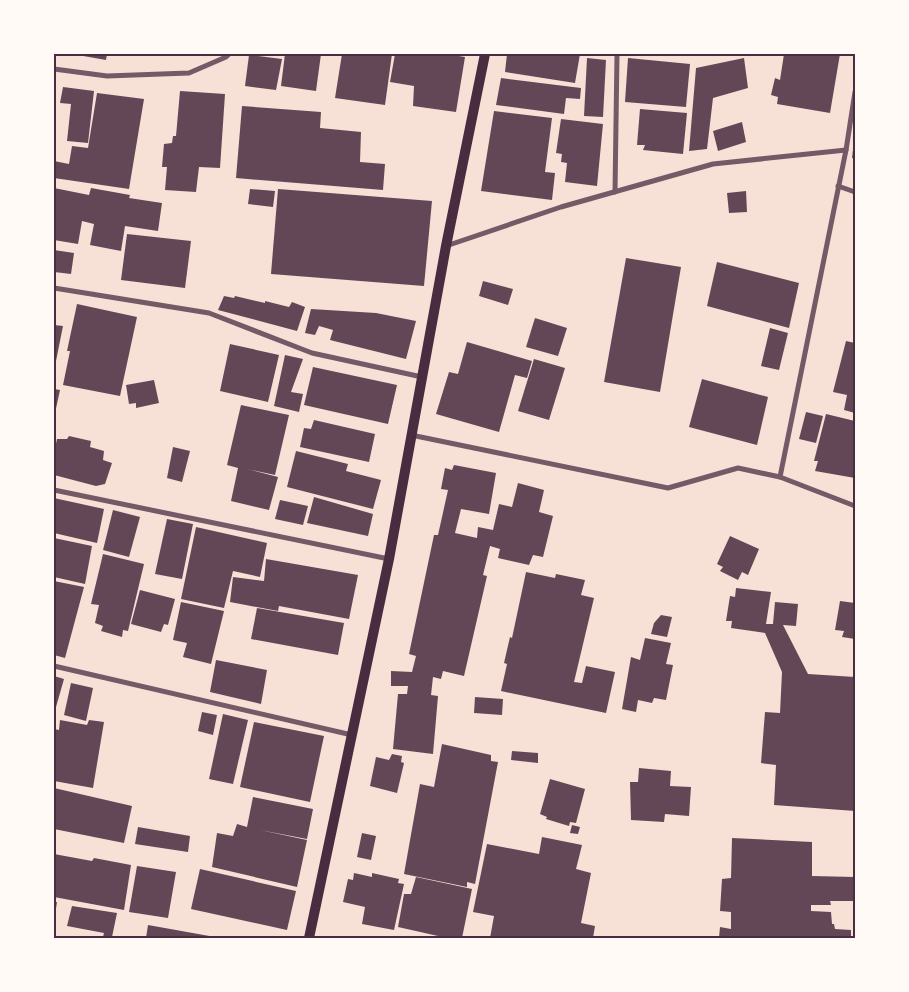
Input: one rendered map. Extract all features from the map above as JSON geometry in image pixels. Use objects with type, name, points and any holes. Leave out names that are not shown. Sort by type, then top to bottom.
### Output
[{"type":"main road","points":[[309,938],[389,559],[410,435],[485,54]]},
{"type":"street","points":[[54,69],[108,76],[189,73],[229,54]]},
{"type":"street","points":[[615,192],[616,54]]},
{"type":"street","points":[[780,477],[846,150],[855,92]]},
{"type":"street","points":[[446,246],[561,207],[713,164],[846,150]]},
{"type":"street","points":[[838,186],[855,192]]},
{"type":"street","points":[[54,288],[209,313],[312,353],[422,377]]},
{"type":"street","points":[[410,435],[668,488],[738,468],[780,477],[855,506]]},
{"type":"street","points":[[54,490],[389,559]]},
{"type":"street","points":[[54,666],[352,735]]},
{"type":"building","points":[[72,54],[107,54],[106,60]]},
{"type":"building","points":[[285,54],[321,54],[316,91],[281,86]]},
{"type":"building","points":[[342,54],[392,54],[385,105],[335,98]]},
{"type":"building","points":[[395,54],[446,54],[465,57],[456,112],[413,106],[414,86],[390,82]]},
{"type":"building","points":[[507,54],[580,54],[575,83],[505,72]]},
{"type":"building","points":[[784,54],[840,54],[830,113],[777,104],[778,97],[771,95],[775,78],[780,80]]},
{"type":"building","points":[[249,55],[282,59],[276,90],[245,86]]},
{"type":"building","points":[[587,58],[606,60],[603,117],[584,116]]},
{"type":"building","points":[[628,58],[690,64],[686,107],[625,102]]},
{"type":"building","points":[[744,58],[748,88],[713,98],[707,149],[689,151],[696,68]]},
{"type":"building","points":[[501,78],[581,88],[580,99],[566,98],[564,114],[496,105]]},
{"type":"building","points":[[63,87],[94,91],[88,143],[67,141],[71,104],[60,103]]},
{"type":"building","points":[[180,91],[225,94],[220,168],[199,167],[196,192],[165,190],[167,167],[162,167],[164,144],[172,143],[173,136],[176,136]]},
{"type":"building","points":[[97,93],[144,99],[129,189],[54,178],[54,161],[69,164],[72,146],[88,148]]},
{"type":"building","points":[[242,106],[321,112],[320,128],[361,132],[360,162],[385,164],[383,190],[236,178]]},
{"type":"building","points":[[640,109],[687,113],[683,154],[643,150],[645,145],[637,145]]},
{"type":"building","points":[[494,111],[552,118],[545,172],[555,173],[552,200],[481,191]]},
{"type":"building","points":[[561,119],[603,124],[597,186],[565,182],[567,163],[561,162],[562,154],[556,153]]},
{"type":"building","points":[[742,122],[746,142],[718,151],[713,131]]},
{"type":"building","points":[[855,141],[855,159],[852,158]]},
{"type":"building","points":[[54,188],[89,195],[91,188],[130,195],[129,198],[162,203],[158,231],[125,226],[121,251],[90,245],[94,224],[82,221],[78,244],[54,240]]},
{"type":"building","points":[[250,189],[275,191],[273,207],[248,204]]},
{"type":"building","points":[[278,189],[432,201],[424,286],[271,274]]},
{"type":"building","points":[[746,191],[747,212],[729,213],[727,193]]},
{"type":"building","points":[[127,234],[191,241],[185,288],[121,280]]},
{"type":"building","points":[[54,250],[74,253],[71,274],[54,272]]},
{"type":"building","points":[[626,258],[681,267],[660,392],[604,382]]},
{"type":"building","points":[[717,262],[799,283],[789,328],[707,306]]},
{"type":"building","points":[[483,281],[513,289],[508,305],[479,296]]},
{"type":"building","points":[[224,296],[234,298],[235,296],[265,303],[265,301],[289,307],[292,302],[305,307],[297,331],[218,310]]},
{"type":"building","points":[[77,304],[137,317],[120,396],[63,385],[70,351],[67,351]]},
{"type":"building","points":[[311,309],[376,313],[416,321],[406,359],[330,340],[333,330],[319,326],[315,335],[305,333]]},
{"type":"building","points":[[535,318],[567,328],[558,356],[526,347]]},
{"type":"building","points":[[54,325],[63,326],[55,366],[54,366]]},
{"type":"building","points":[[770,328],[788,333],[779,370],[761,366]]},
{"type":"building","points":[[846,341],[855,343],[855,413],[844,410],[847,395],[833,392]]},
{"type":"building","points":[[467,342],[532,361],[527,378],[515,375],[499,432],[436,414],[449,372],[458,374]]},
{"type":"building","points":[[230,344],[279,355],[268,402],[220,391]]},
{"type":"building","points":[[285,355],[303,359],[291,392],[303,394],[299,412],[274,406]]},
{"type":"building","points":[[534,359],[565,368],[549,420],[518,411]]},
{"type":"building","points":[[313,367],[397,385],[388,424],[304,405]]},
{"type":"building","points":[[702,379],[768,397],[757,445],[689,427]]},
{"type":"building","points":[[154,380],[159,403],[136,408],[136,403],[129,404],[126,385]]},
{"type":"building","points":[[54,389],[60,390],[55,413],[54,413]]},
{"type":"building","points":[[241,405],[289,415],[275,475],[247,469],[278,477],[269,510],[231,501],[238,468],[227,465]]},
{"type":"building","points":[[806,412],[823,416],[816,443],[799,439]]},
{"type":"building","points":[[826,414],[855,421],[855,478],[815,471],[818,461],[814,461]]},
{"type":"building","points":[[314,420],[375,434],[369,462],[300,447],[304,428],[311,429]]},
{"type":"building","points":[[69,436],[91,441],[90,447],[104,451],[103,460],[112,463],[105,484],[96,486],[54,475],[54,453],[57,439],[67,439]]},
{"type":"building","points":[[173,447],[190,451],[182,482],[167,478]]},
{"type":"building","points":[[296,451],[348,464],[346,471],[381,480],[373,509],[287,487]]},
{"type":"building","points":[[454,465],[496,473],[489,514],[461,509],[455,533],[477,538],[478,527],[493,530],[499,504],[512,507],[518,483],[544,490],[539,512],[553,516],[543,557],[533,555],[529,565],[498,558],[500,549],[490,546],[483,575],[487,576],[464,676],[443,671],[441,679],[433,677],[431,695],[438,696],[433,754],[393,749],[398,694],[407,694],[408,686],[391,686],[391,671],[412,672],[416,656],[409,654],[434,535],[438,535],[448,490],[441,489],[445,468],[452,470]]},
{"type":"building","points":[[314,497],[373,514],[368,536],[307,523]]},
{"type":"building","points":[[54,498],[104,509],[97,543],[54,533]]},
{"type":"building","points":[[280,500],[308,506],[303,525],[275,519]]},
{"type":"building","points":[[113,510],[140,517],[129,557],[103,550]]},
{"type":"building","points":[[167,519],[193,524],[182,579],[155,574]]},
{"type":"building","points":[[196,527],[267,543],[260,577],[233,571],[224,608],[181,599]]},
{"type":"building","points":[[730,536],[759,549],[748,575],[742,572],[738,580],[720,571],[723,567],[717,564]]},
{"type":"building","points":[[54,538],[92,546],[85,584],[54,577]]},
{"type":"building","points":[[103,554],[144,564],[128,631],[123,630],[122,637],[101,631],[103,626],[95,623],[99,605],[91,604]]},
{"type":"building","points":[[266,559],[358,575],[349,619],[279,606],[278,611],[230,602],[233,577],[264,581]]},
{"type":"building","points":[[526,572],[555,578],[556,574],[585,580],[581,595],[594,598],[574,682],[582,683],[586,666],[615,672],[606,713],[501,691],[507,664],[504,663],[510,637],[512,638]]},
{"type":"building","points":[[54,581],[84,587],[65,658],[54,655]]},
{"type":"building","points":[[736,588],[771,592],[766,624],[773,624],[775,602],[798,604],[796,626],[783,625],[808,674],[855,677],[855,811],[774,805],[776,765],[761,763],[765,712],[780,713],[782,672],[765,633],[731,628],[732,621],[726,621],[730,596],[735,597]]},
{"type":"building","points":[[140,590],[175,599],[168,625],[164,624],[161,632],[131,624]]},
{"type":"building","points":[[840,601],[855,603],[855,639],[842,637],[844,631],[835,630]]},
{"type":"building","points":[[181,602],[224,611],[211,664],[183,657],[187,643],[173,640]]},
{"type":"building","points":[[257,608],[344,623],[338,655],[251,639]]},
{"type":"building","points":[[661,615],[672,617],[667,637],[651,634],[654,623]]},
{"type":"building","points":[[645,638],[671,643],[666,664],[673,665],[666,700],[654,698],[652,703],[638,700],[636,712],[622,709],[631,657],[640,660]]},
{"type":"building","points":[[216,660],[267,670],[261,704],[210,692]]},
{"type":"building","points":[[54,676],[64,679],[54,714]]},
{"type":"building","points":[[71,683],[93,688],[86,721],[64,715]]},
{"type":"building","points":[[475,697],[503,699],[502,715],[474,713]]},
{"type":"building","points":[[202,712],[217,715],[213,735],[198,731]]},
{"type":"building","points":[[223,714],[248,720],[233,784],[209,779]]},
{"type":"building","points":[[60,720],[87,725],[89,720],[104,722],[93,788],[54,781],[54,729],[59,730]]},
{"type":"building","points":[[254,722],[324,736],[310,802],[240,787]]},
{"type":"building","points":[[442,744],[491,755],[491,761],[498,762],[475,884],[467,882],[467,887],[404,874],[420,784],[434,787]]},
{"type":"building","points":[[512,751],[538,753],[538,763],[511,760]]},
{"type":"building","points":[[392,754],[402,756],[401,762],[404,763],[397,793],[370,786],[376,757],[389,760]]},
{"type":"building","points":[[639,768],[671,771],[670,786],[691,787],[689,816],[665,814],[664,822],[631,820],[630,782],[638,782]]},
{"type":"building","points":[[550,779],[585,789],[576,823],[570,822],[569,826],[546,819],[547,817],[540,814]]},
{"type":"building","points":[[54,788],[132,806],[124,843],[54,829]]},
{"type":"building","points":[[253,797],[313,809],[307,839],[260,830],[307,840],[297,887],[212,867],[217,833],[233,836],[237,824],[247,827]]},
{"type":"building","points":[[572,825],[580,827],[578,834],[570,833]]},
{"type":"building","points":[[138,827],[190,836],[188,852],[135,844]]},
{"type":"building","points":[[362,833],[376,836],[371,860],[357,857]]},
{"type":"building","points":[[542,837],[582,845],[576,869],[591,873],[581,923],[595,926],[593,938],[490,938],[494,916],[473,912],[487,844],[539,854]]},
{"type":"building","points":[[732,838],[812,842],[812,876],[855,877],[855,901],[830,901],[831,905],[811,905],[811,911],[831,912],[832,924],[834,924],[835,929],[851,930],[851,938],[719,938],[720,927],[731,929],[731,912],[720,911],[722,879],[731,878]]},
{"type":"building","points":[[54,854],[92,861],[94,858],[131,865],[124,910],[54,897]]},
{"type":"building","points":[[137,866],[176,872],[168,918],[129,912]]},
{"type":"building","points":[[200,869],[296,891],[287,930],[191,909]]},
{"type":"building","points":[[354,873],[372,877],[372,873],[399,879],[398,883],[404,884],[394,930],[362,924],[365,907],[343,902],[348,879],[353,880]]},
{"type":"building","points":[[416,877],[472,889],[462,938],[447,938],[398,927],[404,894],[411,894]]},
{"type":"building","points":[[54,902],[57,902],[55,915],[54,915]]},
{"type":"building","points":[[72,906],[117,913],[112,937],[103,937],[104,933],[67,926]]},
{"type":"building","points":[[148,925],[215,937],[215,938],[146,938]]}]
